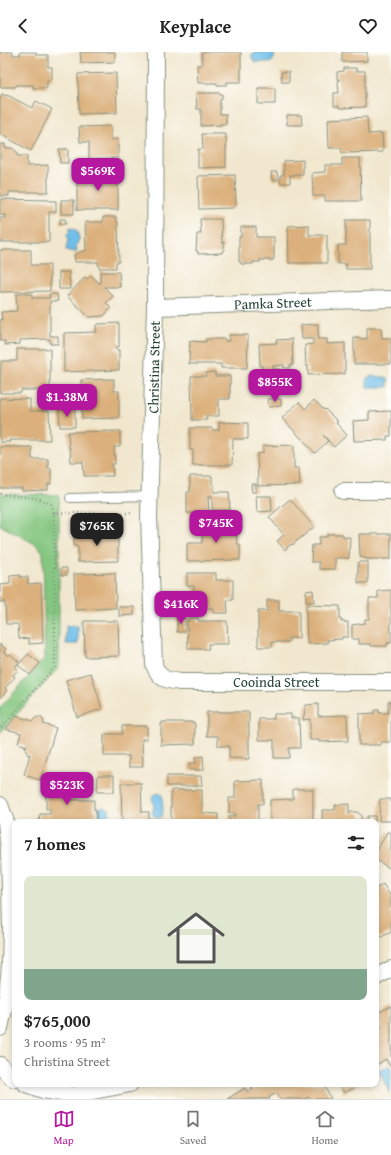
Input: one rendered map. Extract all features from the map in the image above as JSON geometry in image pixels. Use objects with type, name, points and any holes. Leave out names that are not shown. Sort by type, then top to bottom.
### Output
[{"type":"street","name":"Christina Street","points":[[156,52],[155,306],[150,515],[154,664],[157,672],[163,678]]},
{"type":"street","name":"Pamka Street","points":[[155,306],[391,299]]},
{"type":"street","points":[[342,491],[391,491]]},
{"type":"street","name":"Cooinda Street","points":[[163,678],[181,682],[391,682]]},
{"type":"street","points":[[0,805],[6,822],[9,850],[11,928],[10,966],[7,996],[0,1028]]},
{"type":"street","points":[[379,975],[391,969]]},
{"type":"street","points":[[0,1065],[12,1078]]},
{"type":"street","points":[[34,1087],[73,1097],[117,1087]]},
{"type":"lane","points":[[70,498],[150,496]]},
{"type":"path","points":[[0,494],[40,499],[51,504],[54,513],[55,667],[0,729]]},
{"type":"path","points":[[54,513],[135,513],[150,515]]},
{"type":"green space","points":[[0,494],[59,495],[59,667],[0,733],[0,708],[45,658],[43,552],[37,545],[0,525]]},
{"type":"water","points":[[254,52],[272,52],[273,54],[274,53],[274,59],[272,59],[272,62],[254,62],[254,59],[252,59],[252,54]]},
{"type":"water","points":[[73,228],[77,231],[79,239],[76,246],[77,251],[75,252],[66,250],[68,240],[67,235],[70,231],[69,229]]},
{"type":"water","points":[[372,376],[388,378],[388,387],[367,387],[367,378]]},
{"type":"water","points":[[66,626],[78,626],[78,644],[66,644]]},
{"type":"water","points":[[158,793],[162,795],[163,811],[162,816],[158,817],[152,814],[154,807],[152,797]]},
{"type":"water","points":[[103,806],[109,809],[109,819],[99,819],[99,809]]},
{"type":"water","points":[[389,1066],[391,1070],[390,1093],[379,1071]]},
{"type":"building","points":[[0,52],[13,52],[13,55],[20,55],[20,52],[36,52],[36,55],[48,55],[48,67],[52,67],[52,80],[47,80],[47,88],[33,88],[33,85],[0,87]]},
{"type":"building","points":[[80,52],[115,52],[115,62],[81,63]]},
{"type":"building","points":[[202,52],[241,52],[241,82],[227,82],[227,85],[217,85],[217,83],[198,83],[197,65],[202,65]]},
{"type":"building","points":[[342,52],[367,52],[367,61],[342,62]]},
{"type":"building","points":[[344,68],[356,68],[356,71],[365,71],[365,107],[339,108],[339,106],[334,106],[334,93],[339,93],[339,79],[337,79],[337,72],[344,71]]},
{"type":"building","points":[[281,72],[289,72],[289,82],[282,82]]},
{"type":"building","points":[[116,73],[117,113],[79,114],[78,74]]},
{"type":"building","points":[[258,88],[275,88],[275,104],[258,104]]},
{"type":"building","points":[[196,93],[222,94],[222,99],[220,99],[220,114],[226,114],[226,124],[201,126],[201,109],[197,109]]},
{"type":"building","points":[[2,94],[7,95],[32,108],[36,101],[52,109],[31,151],[0,134],[0,99]]},
{"type":"building","points":[[287,115],[301,115],[302,125],[287,125]]},
{"type":"building","points":[[367,117],[368,134],[382,133],[383,152],[342,153],[341,148],[329,148],[328,119]]},
{"type":"building","points":[[111,126],[111,140],[118,139],[118,158],[89,159],[89,142],[80,142],[79,127]]},
{"type":"building","points":[[202,134],[226,134],[226,167],[198,168],[198,149],[203,149]]},
{"type":"building","points":[[0,144],[5,144],[5,148],[12,148],[17,152],[17,156],[27,156],[27,166],[48,165],[48,192],[9,192],[9,196],[0,196]]},
{"type":"building","points":[[59,149],[68,149],[68,163],[60,163]]},
{"type":"building","points":[[342,158],[360,158],[361,201],[325,201],[325,196],[313,196],[312,173],[325,172],[325,165],[342,165]]},
{"type":"building","points":[[303,160],[303,175],[290,175],[290,183],[280,183],[280,175],[284,175],[284,161]]},
{"type":"building","points":[[271,172],[277,172],[278,180],[272,180]]},
{"type":"building","points":[[77,174],[118,174],[118,210],[77,210]]},
{"type":"building","points":[[235,175],[236,205],[233,208],[199,209],[198,176]]},
{"type":"building","points":[[0,199],[56,201],[56,212],[49,212],[49,242],[0,242],[0,218],[5,218],[5,215],[0,215]]},
{"type":"building","points":[[61,200],[74,200],[74,214],[61,214]]},
{"type":"building","points":[[103,217],[116,217],[118,222],[119,262],[116,262],[116,268],[99,268],[98,262],[75,262],[74,255],[82,251],[86,251],[85,222],[103,222]]},
{"type":"building","points":[[60,219],[65,219],[66,224],[60,224]]},
{"type":"building","points":[[200,219],[221,219],[222,243],[224,242],[224,250],[222,253],[198,254],[198,251],[196,251],[197,234],[201,234]]},
{"type":"building","points":[[346,220],[370,220],[370,269],[346,269],[346,264],[338,264],[338,245],[346,245]]},
{"type":"building","points":[[309,225],[309,235],[327,235],[327,263],[289,263],[288,226]]},
{"type":"building","points":[[241,227],[256,227],[256,237],[274,237],[273,260],[260,259],[260,262],[253,262],[253,264],[241,264],[241,262],[239,262],[239,237],[241,237]]},
{"type":"building","points":[[0,250],[31,250],[31,265],[50,265],[50,291],[0,292]]},
{"type":"building","points":[[59,272],[69,272],[70,289],[59,289]]},
{"type":"building","points":[[100,272],[119,272],[120,287],[104,287],[113,296],[106,303],[111,308],[104,316],[89,317],[67,296],[85,277],[87,279],[91,275],[100,284]]},
{"type":"building","points":[[16,294],[32,294],[32,298],[50,298],[49,294],[57,294],[58,301],[50,301],[50,336],[58,336],[58,344],[50,344],[50,339],[20,340],[20,344],[5,345],[5,341],[0,341],[0,320],[2,320],[1,312],[17,311]]},
{"type":"building","points":[[119,323],[119,347],[115,347],[116,350],[119,350],[119,370],[64,372],[64,333],[97,332],[96,325]]},
{"type":"building","points":[[318,324],[318,339],[327,339],[327,344],[345,343],[345,374],[308,375],[305,345],[313,344],[313,339],[302,339],[301,325]]},
{"type":"building","points":[[367,328],[381,328],[382,338],[391,338],[391,364],[354,364],[354,338],[367,339]]},
{"type":"building","points":[[229,335],[248,335],[247,368],[221,368],[221,364],[189,364],[190,341],[206,342],[206,339],[225,339],[225,341],[229,341]]},
{"type":"building","points":[[292,339],[293,365],[290,365],[290,368],[284,368],[284,365],[273,366],[273,369],[279,369],[279,372],[283,372],[283,380],[279,380],[279,389],[262,389],[262,366],[260,366],[259,344],[277,343],[276,340]]},
{"type":"building","points":[[17,349],[50,349],[50,390],[21,390],[21,393],[0,393],[1,361],[17,361]]},
{"type":"building","points":[[215,372],[215,376],[230,376],[230,399],[219,399],[219,416],[206,416],[207,420],[192,420],[191,376],[206,376],[206,373]]},
{"type":"building","points":[[114,379],[114,391],[119,391],[119,418],[82,419],[81,380]]},
{"type":"building","points":[[0,398],[30,399],[30,411],[49,411],[50,440],[9,440],[10,442],[0,442]]},
{"type":"building","points":[[268,399],[281,399],[281,406],[269,407]]},
{"type":"building","points":[[314,400],[338,422],[336,423],[347,435],[334,447],[323,435],[328,441],[315,453],[282,418],[299,402],[305,409]]},
{"type":"building","points":[[75,408],[75,427],[60,427],[59,409]]},
{"type":"building","points":[[391,411],[391,436],[387,436],[387,440],[354,441],[353,421],[369,420],[369,412]]},
{"type":"building","points":[[219,422],[248,423],[248,439],[233,439],[232,465],[193,465],[193,450],[190,450],[190,428],[212,428],[212,430],[219,430]]},
{"type":"building","points":[[120,431],[120,447],[114,447],[115,464],[112,464],[113,476],[84,476],[83,462],[71,462],[68,432]]},
{"type":"building","points":[[294,445],[294,468],[299,468],[300,485],[258,486],[257,454],[263,453],[263,446]]},
{"type":"building","points":[[0,447],[32,447],[32,459],[48,459],[48,468],[51,468],[51,484],[48,484],[48,490],[22,491],[22,488],[0,488]]},
{"type":"building","points":[[190,476],[212,476],[214,492],[229,492],[230,510],[212,510],[212,496],[208,496],[209,513],[187,513],[187,492],[190,492]]},
{"type":"building","points":[[251,484],[256,484],[256,492],[252,492]]},
{"type":"building","points":[[256,496],[271,496],[272,511],[257,512]]},
{"type":"building","points":[[290,499],[314,527],[285,550],[277,541],[284,535],[269,517]]},
{"type":"building","points":[[202,522],[232,522],[236,530],[237,544],[240,544],[240,560],[187,561],[187,543],[202,543]]},
{"type":"building","points":[[118,532],[118,561],[78,562],[78,546],[74,546],[74,533]]},
{"type":"building","points":[[327,534],[343,534],[343,537],[350,537],[349,558],[335,558],[335,569],[319,569],[319,562],[311,562],[312,545],[319,545],[319,537],[327,537]]},
{"type":"building","points":[[359,534],[391,534],[391,559],[366,559],[360,557]]},
{"type":"building","points":[[358,562],[368,562],[368,583],[358,583]]},
{"type":"building","points":[[61,568],[67,568],[67,575],[61,575]]},
{"type":"building","points":[[115,573],[116,608],[75,610],[74,574]]},
{"type":"building","points":[[187,573],[216,573],[216,580],[233,580],[233,600],[227,600],[228,613],[213,613],[213,608],[187,608],[187,595],[194,595],[194,586],[187,586]]},
{"type":"building","points":[[20,575],[20,577],[28,577],[28,584],[41,583],[43,643],[29,644],[29,638],[19,639],[18,624],[6,624],[5,602],[0,602],[0,585],[10,584],[10,576]]},
{"type":"building","points":[[313,590],[314,602],[306,602],[306,591]]},
{"type":"building","points":[[391,590],[391,643],[387,643],[387,646],[359,644],[359,639],[352,639],[352,625],[365,623],[365,619],[369,619],[369,598],[378,598],[378,591]]},
{"type":"building","points":[[267,600],[279,600],[279,611],[299,611],[299,638],[289,638],[289,642],[272,642],[272,647],[258,647],[258,611],[267,611]]},
{"type":"building","points":[[306,605],[340,606],[341,622],[348,622],[348,637],[327,640],[328,643],[307,644]]},
{"type":"building","points":[[119,607],[134,607],[134,615],[119,616]]},
{"type":"building","points":[[177,618],[185,618],[185,632],[177,632]]},
{"type":"building","points":[[189,618],[198,618],[198,621],[227,621],[228,644],[208,644],[209,649],[188,649],[187,621],[189,621]]},
{"type":"building","points":[[84,621],[118,621],[119,656],[85,657]]},
{"type":"building","points":[[0,644],[6,649],[4,652],[8,656],[10,654],[19,662],[15,667],[18,670],[13,675],[15,677],[5,688],[7,690],[0,699]]},
{"type":"building","points":[[28,654],[40,663],[30,675],[18,665]]},
{"type":"building","points":[[91,673],[102,709],[77,717],[66,680]]},
{"type":"building","points":[[388,701],[391,701],[391,742],[381,742],[381,745],[359,745],[359,714],[375,713],[375,710],[379,710],[379,713],[388,713]]},
{"type":"building","points":[[318,704],[318,716],[347,715],[348,741],[319,742],[319,740],[310,740],[310,719],[303,720],[306,705]]},
{"type":"building","points":[[207,712],[249,712],[249,759],[229,758],[229,746],[218,746],[218,736],[207,736]]},
{"type":"building","points":[[274,714],[291,714],[291,718],[299,718],[300,748],[289,748],[289,758],[274,758],[274,740],[259,740],[259,719],[274,719]]},
{"type":"building","points":[[16,716],[33,721],[38,717],[42,718],[44,722],[43,724],[56,728],[40,780],[24,775],[30,754],[28,755],[24,747],[27,746],[18,743],[21,733],[6,729]]},
{"type":"building","points":[[162,722],[194,722],[195,744],[161,745]]},
{"type":"building","points":[[122,726],[147,726],[147,739],[142,739],[143,767],[129,767],[129,756],[104,756],[104,734],[122,734]]},
{"type":"building","points":[[203,756],[204,770],[190,770],[189,763],[196,763],[195,757]]},
{"type":"building","points":[[98,775],[114,775],[114,792],[97,792]]},
{"type":"building","points":[[167,776],[201,776],[202,786],[167,786]]},
{"type":"building","points":[[263,780],[263,804],[258,804],[258,819],[229,819],[229,816],[235,816],[235,813],[229,813],[229,798],[235,798],[235,781]]},
{"type":"building","points":[[48,782],[69,782],[70,800],[94,800],[96,819],[39,819],[40,814],[50,814],[50,809],[46,809],[46,791],[48,791]]},
{"type":"building","points":[[121,783],[141,783],[142,812],[149,812],[149,819],[122,819]]},
{"type":"building","points":[[293,789],[313,789],[313,819],[270,819],[270,800],[293,799]]},
{"type":"building","points":[[171,790],[202,790],[202,813],[218,814],[218,819],[171,819]]},
{"type":"building","points":[[380,799],[391,799],[391,821],[379,821]]},
{"type":"building","points":[[349,804],[349,814],[351,812],[357,812],[361,815],[361,819],[322,819],[322,810],[335,810],[335,805]]},
{"type":"building","points":[[367,816],[375,816],[375,819],[367,819]]},
{"type":"building","points":[[388,831],[391,833],[391,869],[379,862],[379,847]]},
{"type":"building","points":[[383,884],[391,897],[391,932],[379,938],[379,887]]},
{"type":"building","points":[[391,1006],[391,1068],[386,1059],[379,1063],[379,1028],[381,1027],[379,1023],[379,1012]]},
{"type":"building","points":[[252,1087],[325,1087],[331,1099],[310,1099],[309,1097],[304,1099],[280,1099],[277,1093],[269,1097],[270,1099],[227,1099],[245,1088],[248,1092],[253,1089]]},
{"type":"building","points":[[341,1087],[355,1087],[344,1093]]}]
